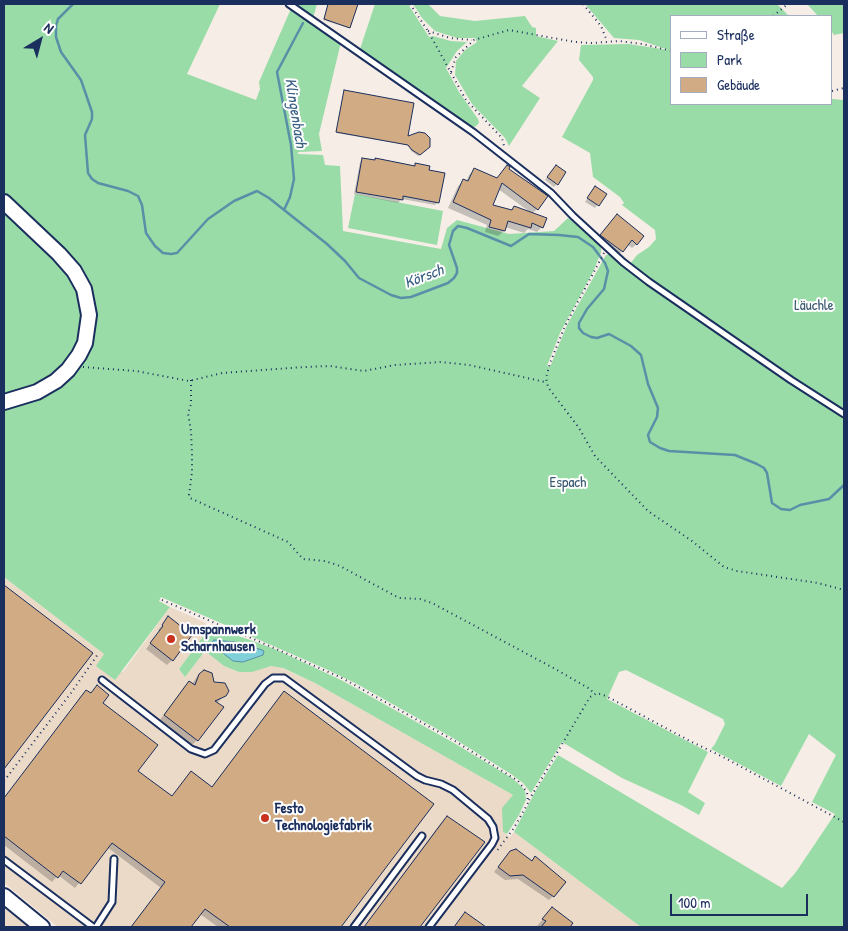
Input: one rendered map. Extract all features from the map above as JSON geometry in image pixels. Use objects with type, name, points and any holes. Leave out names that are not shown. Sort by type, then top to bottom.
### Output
[{"type":"main road","points":[[4,202],[67,262],[82,285],[88,304],[88,325],[85,343],[74,363],[48,387],[25,397],[4,402]]},
{"type":"main road","points":[[4,896],[42,927]]},
{"type":"lane","points":[[289,4],[468,128],[554,197],[641,276],[791,380],[844,414]]},
{"type":"lane","points":[[102,680],[191,749],[205,754],[214,750],[265,684],[273,678],[284,678],[419,777],[451,789],[488,819],[493,827],[495,838],[491,846],[429,927]]},
{"type":"lane","points":[[354,927],[422,836]]},
{"type":"lane","points":[[4,860],[94,927],[112,902],[114,859]]},
{"type":"path","points":[[410,4],[428,31],[471,107],[503,140],[503,156]]},
{"type":"path","points":[[583,4],[601,26],[607,41]]},
{"type":"path","points":[[774,15],[788,4]]},
{"type":"path","points":[[428,31],[450,38],[474,40],[511,30],[575,42],[592,43],[607,41],[638,43],[670,51]]},
{"type":"path","points":[[451,72],[456,57],[474,40]]},
{"type":"path","points":[[603,254],[565,326],[547,370],[546,382],[579,428],[594,453],[648,511],[692,541],[722,566],[737,571],[818,583],[844,590]]},
{"type":"path","points":[[74,363],[82,366],[136,371],[191,380],[222,373],[269,369],[320,366],[364,371],[395,365],[433,362],[469,365],[546,382]]},
{"type":"path","points":[[191,380],[191,404],[188,414],[192,431],[190,498],[288,542],[303,559],[325,561],[340,566],[398,597],[426,600],[559,670],[590,689],[594,694]]},
{"type":"path","points":[[162,600],[342,678],[455,741],[518,781],[526,790],[528,802]]},
{"type":"path","points":[[206,631],[233,631]]},
{"type":"path","points":[[4,781],[98,654]]},
{"type":"path","points":[[520,819],[528,802],[590,697],[598,693],[844,822]]},
{"type":"shaded area","points":[[4,577],[104,654],[123,672],[170,607],[206,623],[205,634],[179,669],[185,677],[205,651],[224,666],[239,672],[252,672],[263,667],[277,666],[315,683],[513,795],[503,832],[510,837],[514,832],[641,927],[58,927],[4,883]]},
{"type":"shaded area","points":[[4,902],[35,927],[4,927]]},
{"type":"green space","points":[[4,4],[220,4],[187,74],[256,100],[260,89],[259,82],[293,4],[317,4],[312,22],[341,42],[319,134],[322,151],[298,152],[298,154],[323,155],[325,165],[340,166],[343,231],[441,249],[447,228],[457,220],[509,234],[554,231],[568,218],[601,245],[601,252],[594,270],[560,333],[547,366],[550,367],[567,325],[606,255],[611,254],[635,268],[630,264],[637,255],[649,247],[656,239],[655,230],[622,205],[624,203],[620,197],[593,177],[590,153],[562,137],[593,80],[593,77],[579,60],[581,45],[628,44],[669,50],[639,40],[614,38],[585,4],[777,4],[788,15],[670,15],[670,105],[833,105],[833,99],[844,100],[844,927],[641,927],[514,832],[535,792],[558,755],[782,888],[796,872],[835,814],[812,802],[836,755],[809,734],[781,786],[711,749],[725,724],[723,719],[626,670],[619,672],[607,699],[708,752],[688,792],[705,803],[699,815],[622,778],[562,742],[531,793],[523,783],[511,774],[453,738],[357,684],[161,597],[159,601],[170,607],[115,680],[96,666],[104,654],[4,577],[4,406],[69,377],[92,304],[23,214],[4,195]]},
{"type":"green space","points":[[375,4],[408,4],[429,37],[433,36],[451,41],[467,42],[457,51],[446,68],[459,92],[478,119],[479,123],[476,126],[474,127],[460,120],[360,49]]},
{"type":"green space","points":[[413,4],[428,4],[440,16],[475,21],[525,16],[532,27],[536,28],[536,36],[558,41],[522,86],[540,98],[509,146],[505,138],[472,104],[455,75],[456,61],[465,50],[477,42],[475,38],[457,38],[435,31],[422,18]]},
{"type":"green space","points":[[807,4],[844,4],[844,33],[834,35],[833,34],[833,15],[817,15]]},
{"type":"green space","points":[[355,194],[443,211],[437,245],[348,228]]},
{"type":"green space","points":[[4,209],[56,258],[75,282],[83,308],[80,341],[68,363],[45,383],[4,397]]},
{"type":"green space","points":[[205,634],[236,635],[275,649],[341,680],[454,743],[512,778],[522,787],[525,791],[526,800],[519,815],[507,834],[503,832],[502,808],[513,795],[315,683],[283,668],[271,666],[252,672],[239,672],[224,666],[205,651],[185,677],[179,669]]},
{"type":"water","points":[[214,640],[235,642],[262,650],[264,651],[263,655],[243,662],[233,661],[214,646],[212,642]]},
{"type":"building","points":[[328,4],[358,4],[350,28],[324,19]]},
{"type":"building","points":[[344,90],[414,103],[408,136],[419,132],[425,133],[430,138],[430,147],[420,155],[408,145],[336,132]]},
{"type":"building","points":[[362,158],[375,160],[375,158],[415,166],[415,163],[430,166],[429,170],[445,173],[439,203],[403,196],[403,200],[356,192]]},
{"type":"building","points":[[507,165],[510,167],[509,169],[548,196],[538,210],[502,183],[493,205],[512,210],[514,206],[547,218],[543,228],[532,223],[531,228],[508,221],[505,231],[489,227],[491,220],[453,202],[463,179],[468,181],[474,168],[497,178]]},
{"type":"building","points":[[556,165],[566,172],[558,185],[547,177]]},
{"type":"building","points":[[595,186],[607,194],[599,206],[587,198]]},
{"type":"building","points":[[617,214],[644,236],[637,245],[632,240],[623,252],[600,235]]},
{"type":"building","points":[[4,585],[93,653],[4,769]]},
{"type":"building","name":"Umspannwerk Scharnhausen","points":[[168,616],[192,635],[173,661],[150,643]]},
{"type":"building","points":[[204,670],[212,673],[214,682],[225,683],[229,691],[226,696],[215,701],[224,707],[198,741],[164,715],[189,681],[195,685],[199,674]]},
{"type":"building","name":"Festo Technologiefabrik","points":[[97,685],[109,695],[103,703],[158,745],[138,771],[172,796],[191,771],[212,787],[284,691],[434,804],[341,927],[230,927],[205,909],[191,927],[131,927],[165,882],[112,843],[81,884],[63,871],[58,878],[4,836],[4,798],[86,690],[91,693]]},
{"type":"building","points":[[447,816],[485,842],[420,927],[364,927]]},
{"type":"building","points":[[516,849],[532,861],[535,856],[566,882],[554,897],[523,875],[510,876],[498,867],[510,851]]},
{"type":"building","points":[[552,907],[573,923],[570,927],[541,927],[546,921],[542,919]]},
{"type":"building","points":[[465,912],[486,927],[454,927]]},
{"type":"waterway","name":"Körsch","points":[[73,4],[58,19],[56,37],[61,52],[81,80],[92,112],[92,119],[85,135],[88,173],[98,183],[128,191],[138,196],[142,205],[146,233],[155,246],[163,253],[177,253],[208,219],[234,201],[257,191],[269,198],[327,244],[359,278],[391,295],[401,298],[411,297],[448,283],[454,278],[457,268],[449,245],[453,231],[458,226],[511,246],[529,234],[578,237],[593,247],[605,263],[608,271],[604,289],[587,309],[579,323],[579,328],[583,333],[591,337],[597,338],[609,334],[631,346],[641,355],[648,384],[658,408],[657,417],[648,435],[650,442],[669,451],[735,455],[757,464],[764,468],[767,473],[772,503],[781,509],[790,510],[800,505],[829,499],[844,485]]},
{"type":"waterway","name":"Klingenbach","points":[[284,210],[290,197],[294,179],[291,145],[277,72],[303,23]]},
{"type":"place","name":"Umspannwerk Scharnhausen","points":[[171,639]]},
{"type":"place","name":"Festo Technologiefabrik","points":[[265,818]]},
{"type":"park label","name":"Läuchle","points":[[814,306]]},
{"type":"park label","name":"Espach","points":[[568,483]]}]
